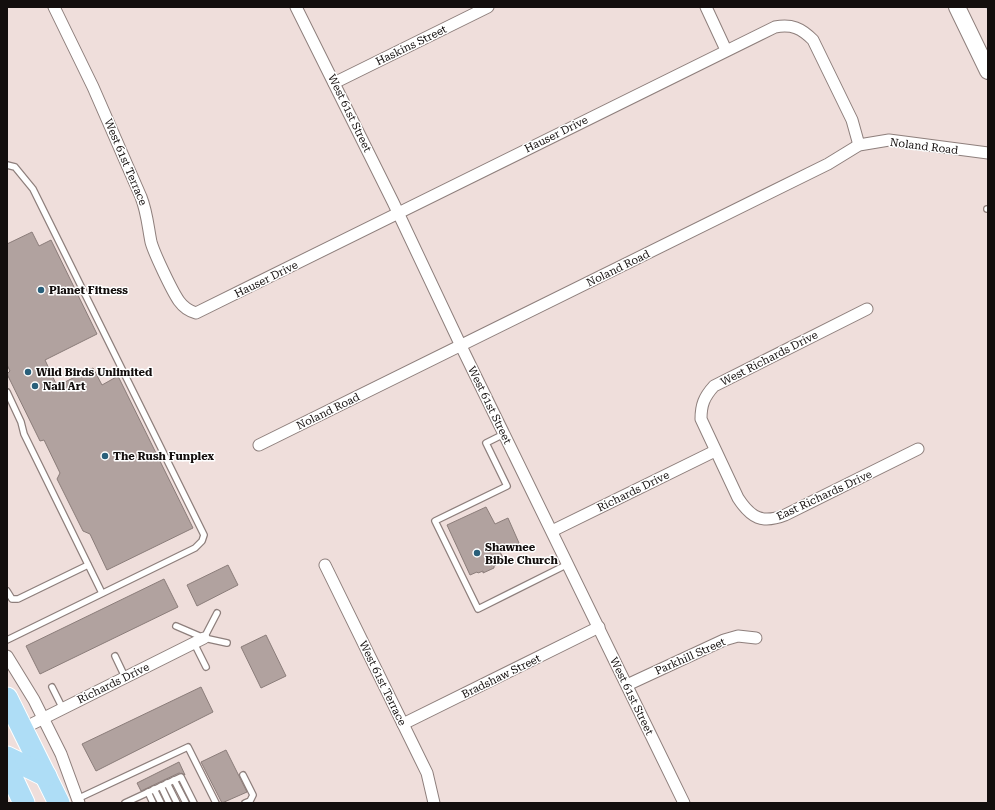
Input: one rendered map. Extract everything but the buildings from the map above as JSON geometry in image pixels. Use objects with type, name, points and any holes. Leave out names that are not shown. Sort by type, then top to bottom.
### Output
[{"type":"highway","points":[[7,698],[15,726],[46,776],[72,802]]},
{"type":"highway","points":[[7,758],[46,776]]},
{"type":"highway","points":[[7,768],[24,803]]},
{"type":"main road","points":[[957,7],[988,71]]},
{"type":"street","name":"West 61st Terrace","points":[[54,7],[94,87],[144,202],[152,243],[158,257],[179,301],[188,310],[196,313]]},
{"type":"street","name":"West 61st Street","points":[[296,7],[684,803]]},
{"type":"street","name":"Haskins Street","points":[[334,83],[488,7]]},
{"type":"street","points":[[706,7],[726,50]]},
{"type":"street","name":"Hauser Drive","points":[[196,313],[775,27],[785,25],[795,26],[805,31],[813,40],[852,120],[859,145]]},
{"type":"street","name":"Noland Road","points":[[259,445],[828,164],[859,145],[889,140],[988,153]]},
{"type":"street","name":"West Richards Drive","points":[[715,451],[701,419],[701,408],[704,397],[714,386],[867,309]]},
{"type":"street","name":"East Richards Drive","points":[[715,451],[738,498],[746,510],[754,516],[765,519],[776,519],[918,449]]},
{"type":"street","name":"Richards Drive","points":[[552,531],[715,451]]},
{"type":"street","name":"West 61st Terrace","points":[[325,565],[427,773],[434,803]]},
{"type":"street","name":"Bradshaw Street","points":[[403,724],[599,627]]},
{"type":"street","name":"Parkhill Street","points":[[627,684],[724,640],[738,636],[756,638]]},
{"type":"street","name":"Richards Drive","points":[[15,726],[43,718],[199,641]]},
{"type":"street","points":[[7,656],[43,718],[61,754],[72,802]]},
{"type":"lane","points":[[7,165],[15,167],[33,189],[204,535],[202,541],[195,548],[7,640]]},
{"type":"lane","points":[[7,392],[21,422],[24,434],[102,593]]},
{"type":"lane","points":[[504,434],[486,443],[507,486],[435,521],[471,595],[478,609],[568,564]]},
{"type":"lane","points":[[7,591],[12,599],[18,599],[88,565]]},
{"type":"lane","points":[[206,667],[199,641],[217,613]]},
{"type":"lane","points":[[176,626],[199,641],[227,643]]},
{"type":"lane","points":[[115,656],[125,677]]},
{"type":"lane","points":[[52,687],[63,708]]},
{"type":"lane","points":[[72,802],[188,747],[216,803]]},
{"type":"lane","points":[[243,775],[253,795],[250,801],[245,803]]},
{"type":"lane","points":[[127,803],[136,801],[148,792],[181,777],[194,803]]},
{"type":"lane","points":[[174,780],[186,803]]},
{"type":"lane","points":[[167,783],[177,803]]},
{"type":"lane","points":[[161,786],[170,803]]},
{"type":"lane","points":[[154,789],[161,803]]},
{"type":"lane","points":[[148,792],[153,803]]},
{"type":"place","name":"Planet Fitness","points":[[41,290]]},
{"type":"place","name":"Wild Birds Unlimited","points":[[28,372]]},
{"type":"place","name":"Nail Art","points":[[35,386]]},
{"type":"place","name":"The Rush Funplex","points":[[105,456]]},
{"type":"place","name":"Shawnee Bible Church","points":[[477,553]]}]
